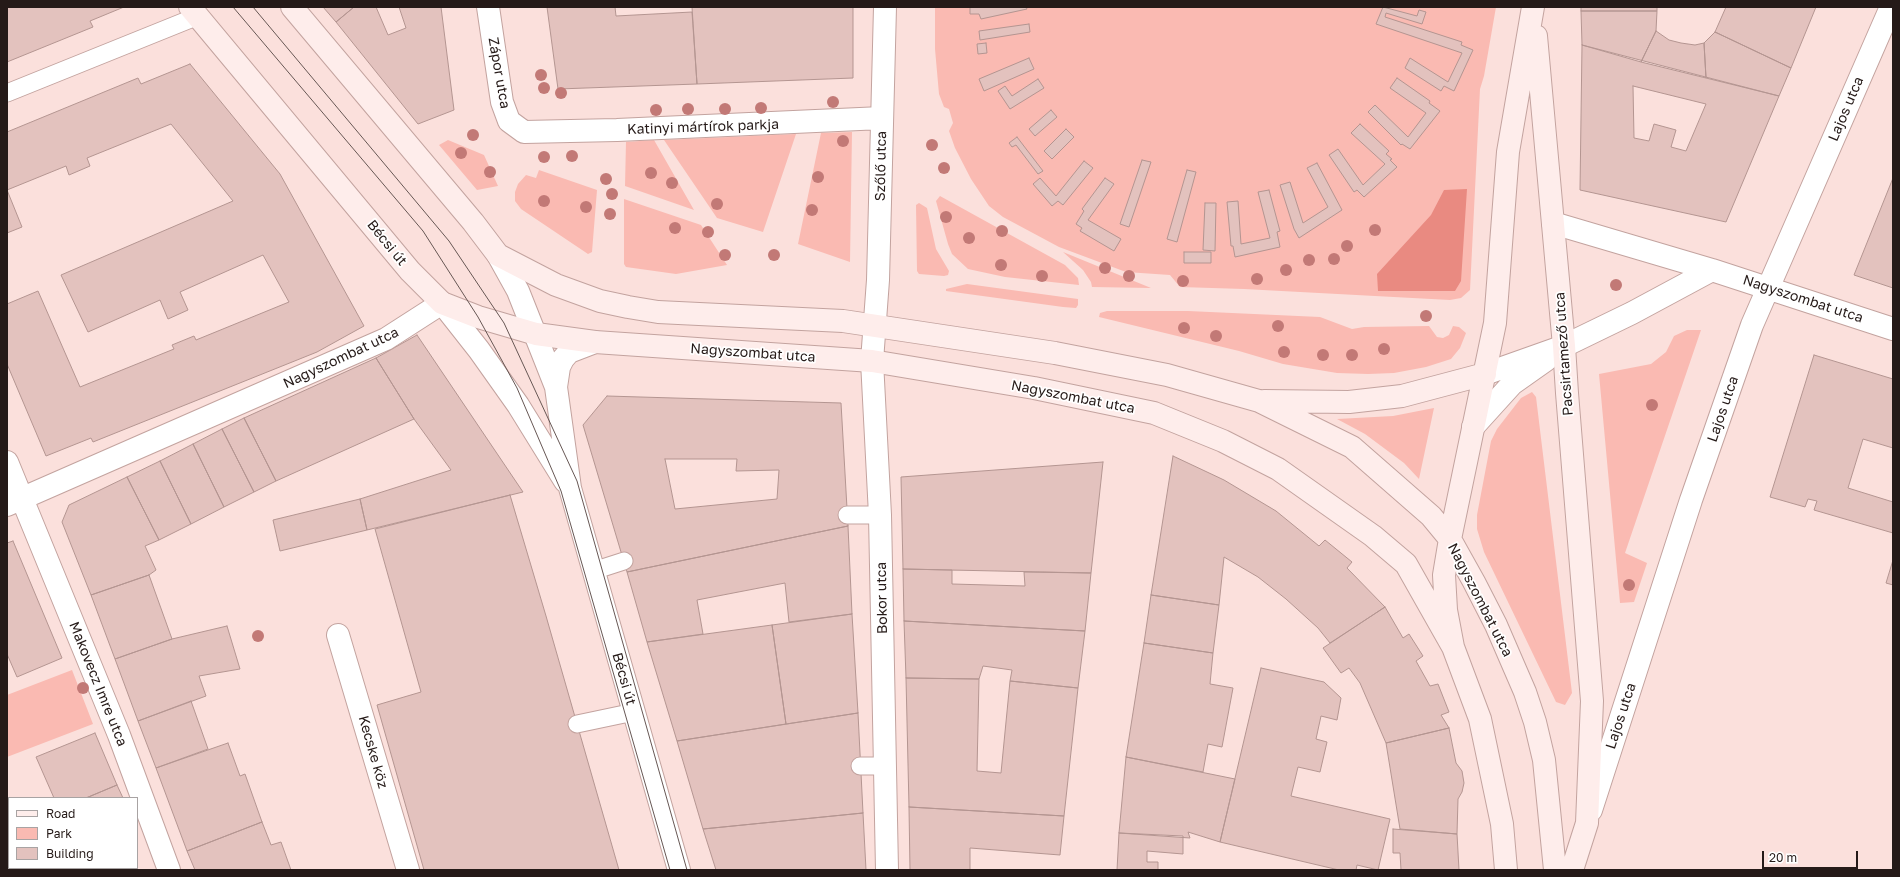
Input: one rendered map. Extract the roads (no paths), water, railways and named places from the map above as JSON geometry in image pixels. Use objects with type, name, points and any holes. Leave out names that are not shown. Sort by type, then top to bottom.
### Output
[{"type":"main road","name":"Bécsi út","points":[[292,7],[473,222],[498,255]]},
{"type":"main road","name":"Pacsirtamező utca","points":[[1533,7],[1564,346],[1567,401],[1592,701]]},
{"type":"main road","name":"Pacsirtamező utca","points":[[1453,647],[1446,610],[1444,575],[1450,539],[1495,324],[1508,152],[1533,7]]},
{"type":"main road","name":"Bécsi út","points":[[194,12],[410,271],[442,303]]},
{"type":"main road","name":"Nagyszombat utca","points":[[498,255],[556,285],[600,301],[628,307],[658,312],[842,321],[1055,353],[1167,375],[1259,401],[1352,447],[1431,516],[1450,539],[1496,625],[1525,692],[1535,722],[1544,760],[1555,870]]},
{"type":"main road","name":"Nagyszombat utca","points":[[442,303],[536,334],[595,342],[872,361],[1034,388],[1154,413],[1223,441],[1278,469],[1373,536],[1406,564],[1453,647]]},
{"type":"main road","name":"Nagyszombat utca","points":[[1259,401],[1350,402],[1402,396],[1485,374]]},
{"type":"main road","points":[[1453,647],[1480,719],[1502,824],[1506,870]]},
{"type":"main road","name":"Lajos utca","points":[[1572,870],[1587,823],[1592,701]]},
{"type":"street","name":"Zápor utca","points":[[488,7],[502,102],[509,121],[524,132]]},
{"type":"street","name":"Szőlő utca","points":[[874,326],[879,249],[886,7]]},
{"type":"street","name":"Lajos utca","points":[[1587,823],[1691,500],[1752,324],[1891,7]]},
{"type":"street","name":"Katinyi mártírok parkja","points":[[524,132],[617,130],[882,118]]},
{"type":"street","name":"Nagyszombat utca","points":[[1553,223],[1712,270],[1893,329]]},
{"type":"street","name":"Bécsi út","points":[[498,255],[518,291],[556,387],[570,488],[679,870]]},
{"type":"street","name":"Nagyszombat utca","points":[[1485,374],[1564,346],[1632,313],[1712,270]]},
{"type":"street","name":"Bécsi út","points":[[442,303],[479,350],[518,405],[570,488]]},
{"type":"street","name":"Nagyszombat utca","points":[[15,502],[386,339],[442,303]]},
{"type":"street","name":"Bokor utca","points":[[874,326],[872,361],[880,515],[887,870]]},
{"type":"street","name":"Bécsi út","points":[[556,387],[559,367],[569,352],[595,342]]},
{"type":"street","name":"Nagyszombat utca","points":[[1474,427],[1512,384],[1564,346]]},
{"type":"street","name":"Makovecz Imre utca","points":[[7,462],[15,502],[119,735],[169,870]]},
{"type":"street","name":"Kecske köz","points":[[338,635],[408,870]]},
{"type":"lane","points":[[7,93],[194,12]]},
{"type":"lane","points":[[847,515],[880,515]]},
{"type":"lane","points":[[593,571],[624,561]]},
{"type":"lane","points":[[577,724],[634,712]]},
{"type":"lane","points":[[860,766],[885,766]]},
{"type":"tram line","points":[[233,7],[423,231],[478,317],[517,388],[561,491],[670,870]]},
{"type":"tram line","points":[[253,7],[449,241],[504,323],[577,481],[687,870]]}]
